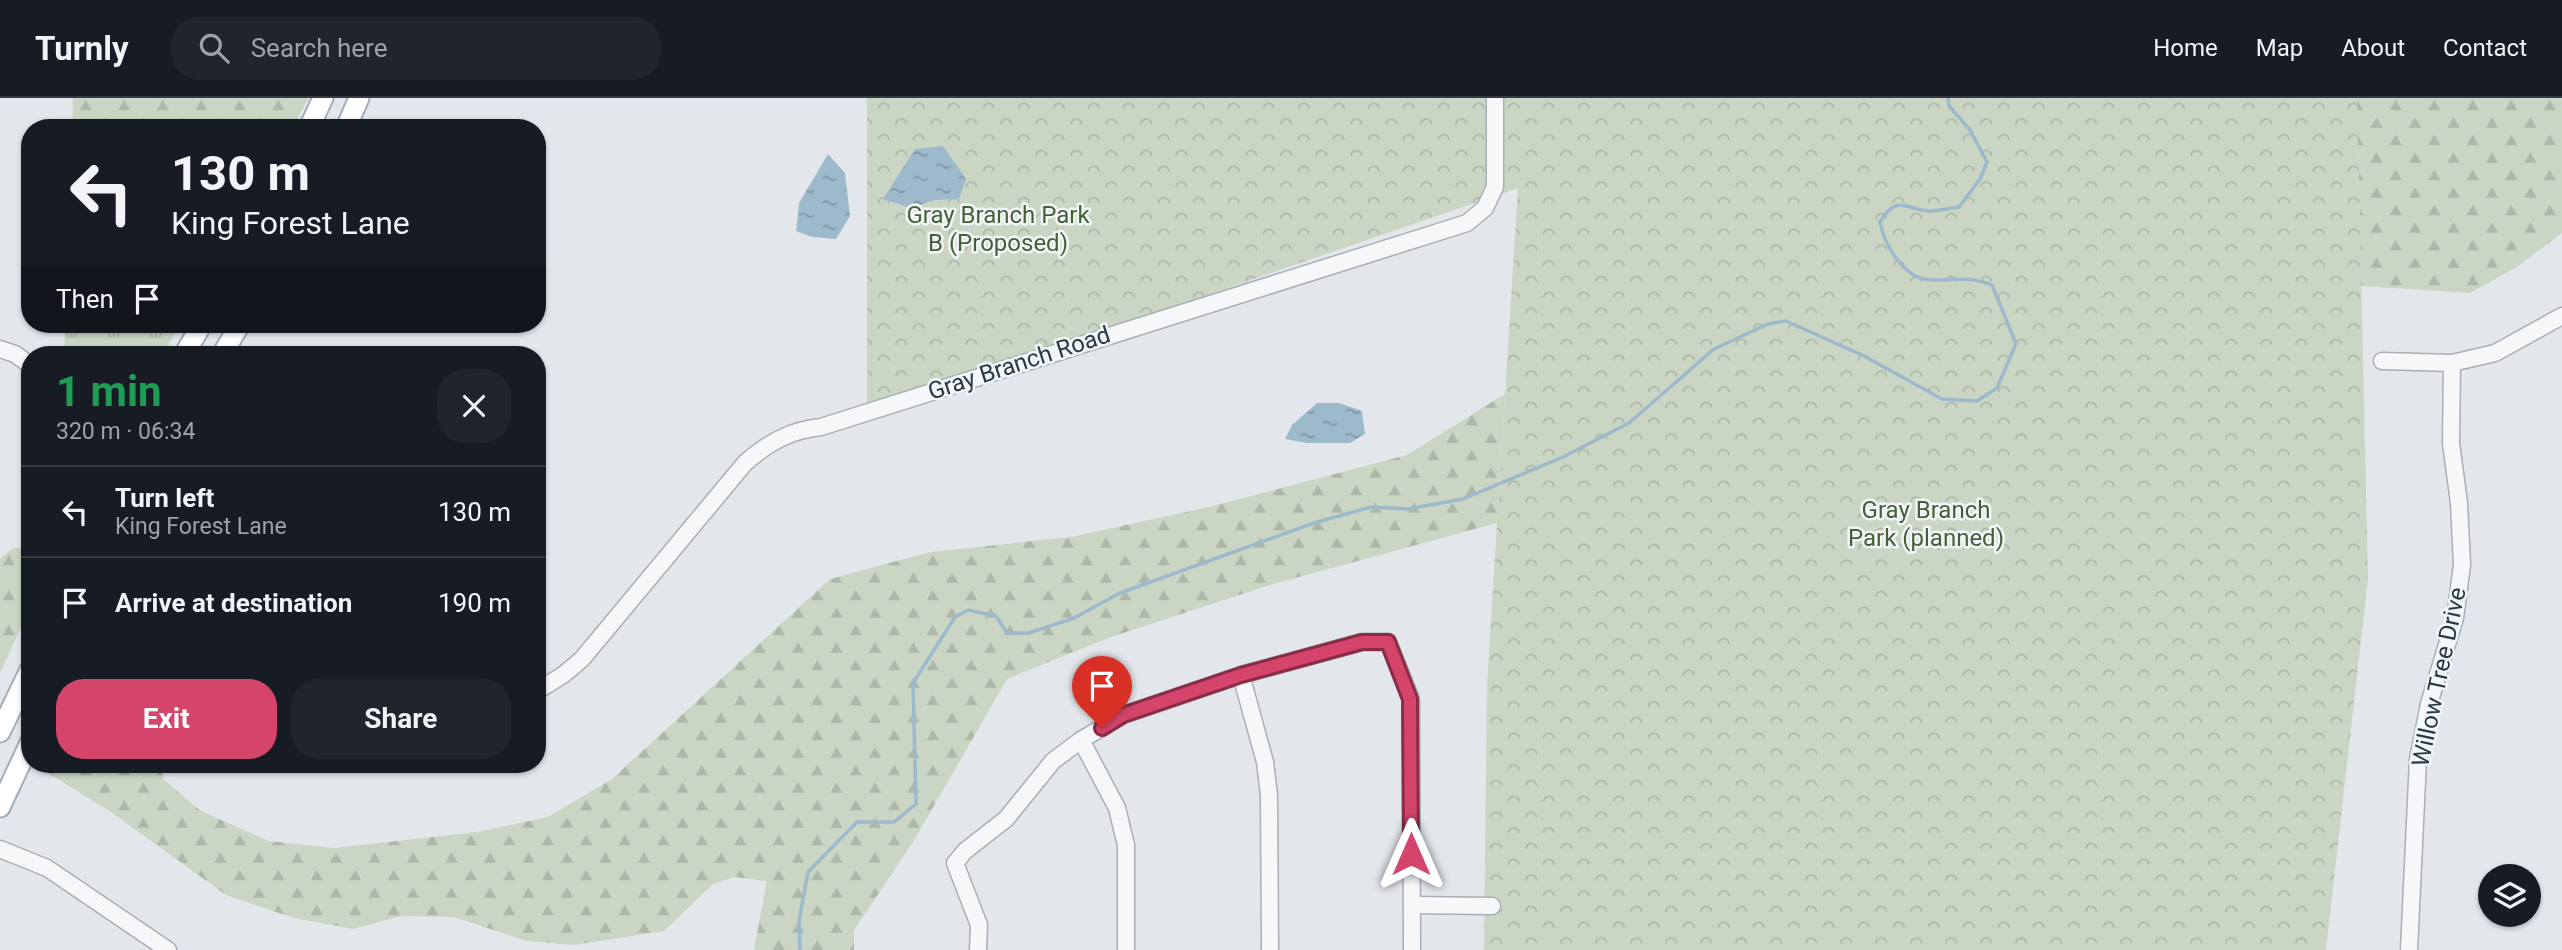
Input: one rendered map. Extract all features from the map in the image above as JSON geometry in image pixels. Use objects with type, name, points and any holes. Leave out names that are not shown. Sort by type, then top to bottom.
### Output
[{"type":"main road","points":[[313,119],[323,98]]},
{"type":"main road","points":[[350,119],[359,98]]},
{"type":"main road","points":[[0,733],[21,689]]},
{"type":"main road","points":[[0,807],[21,762]]},
{"type":"street","name":"Gray Branch Road","points":[[546,685],[582,659],[744,463],[763,447],[784,435],[821,427],[1466,223],[1485,208],[1495,187],[1495,98]]},
{"type":"street","points":[[2382,360],[2452,363],[2495,353],[2562,316]]},
{"type":"street","points":[[0,349],[21,358]]},
{"type":"street","name":"Willow Tree Drive","points":[[2409,950],[2418,759],[2429,704],[2455,618],[2462,565],[2459,503],[2451,443],[2452,363]]},
{"type":"street","points":[[978,950],[979,925],[955,863],[965,850],[1006,819],[1053,761],[1123,715],[1241,675],[1362,642],[1388,642],[1410,699],[1412,950]]},
{"type":"street","points":[[1241,675],[1265,762],[1269,795],[1270,950]]},
{"type":"street","points":[[1082,740],[1118,808],[1126,845],[1126,950]]},
{"type":"street","points":[[0,849],[47,868],[168,950]]},
{"type":"street","points":[[1412,905],[1492,906]]},
{"type":"green space","points":[[73,98],[309,98],[297,119],[72,119]]},
{"type":"green space","name":"Gray Branch Park (planned)","points":[[867,98],[2357,98],[2368,578],[2326,950],[1484,950],[1487,684],[1518,188],[867,412]]},
{"type":"green space","points":[[2357,98],[2562,98],[2562,233],[2517,267],[2470,293],[2361,286]]},
{"type":"green space","points":[[65,333],[175,333],[168,346],[64,346]]},
{"type":"green space","points":[[1505,394],[1497,523],[1270,585],[1111,637],[1007,679],[913,842],[854,930],[854,950],[754,950],[767,881],[734,877],[713,884],[664,931],[574,945],[527,941],[454,917],[401,916],[353,929],[294,918],[226,895],[111,812],[48,773],[162,773],[163,779],[201,811],[269,841],[334,848],[477,832],[548,817],[612,779],[830,579],[930,552],[1071,537],[1209,507],[1407,455]]},
{"type":"green space","points":[[13,548],[21,548],[21,628],[0,673],[0,559]]},
{"type":"water","points":[[943,146],[966,179],[959,199],[935,200],[911,208],[883,199],[915,149]]},
{"type":"water","points":[[828,154],[845,173],[850,216],[836,239],[812,237],[796,231],[799,203]]},
{"type":"water","points":[[1317,403],[1339,403],[1362,411],[1365,434],[1350,443],[1307,443],[1285,439],[1292,425]]},
{"type":"waterway","points":[[800,950],[799,921],[808,872],[857,822],[894,822],[916,804],[913,683],[955,617],[968,610],[996,616],[1007,633],[1029,633],[1074,618],[1120,593],[1314,523],[1371,507],[1408,509],[1463,499],[1563,457],[1629,423],[1714,349],[1768,324],[1786,321],[1864,356],[1942,399],[1977,401],[1997,388],[2016,344],[1992,285],[1968,279],[1932,280],[1913,274],[1891,251],[1880,222],[1886,213],[1898,205],[1930,211],[1959,207],[1980,179],[1987,162],[1970,130],[1949,106],[1948,98]]},
{"type":"route","points":[[1102,728],[1123,715],[1241,675],[1362,642],[1388,642],[1410,699],[1411,854]]},
{"type":"park label","name":"Gray Branch Park B (Proposed)","points":[[998,229]]}]
